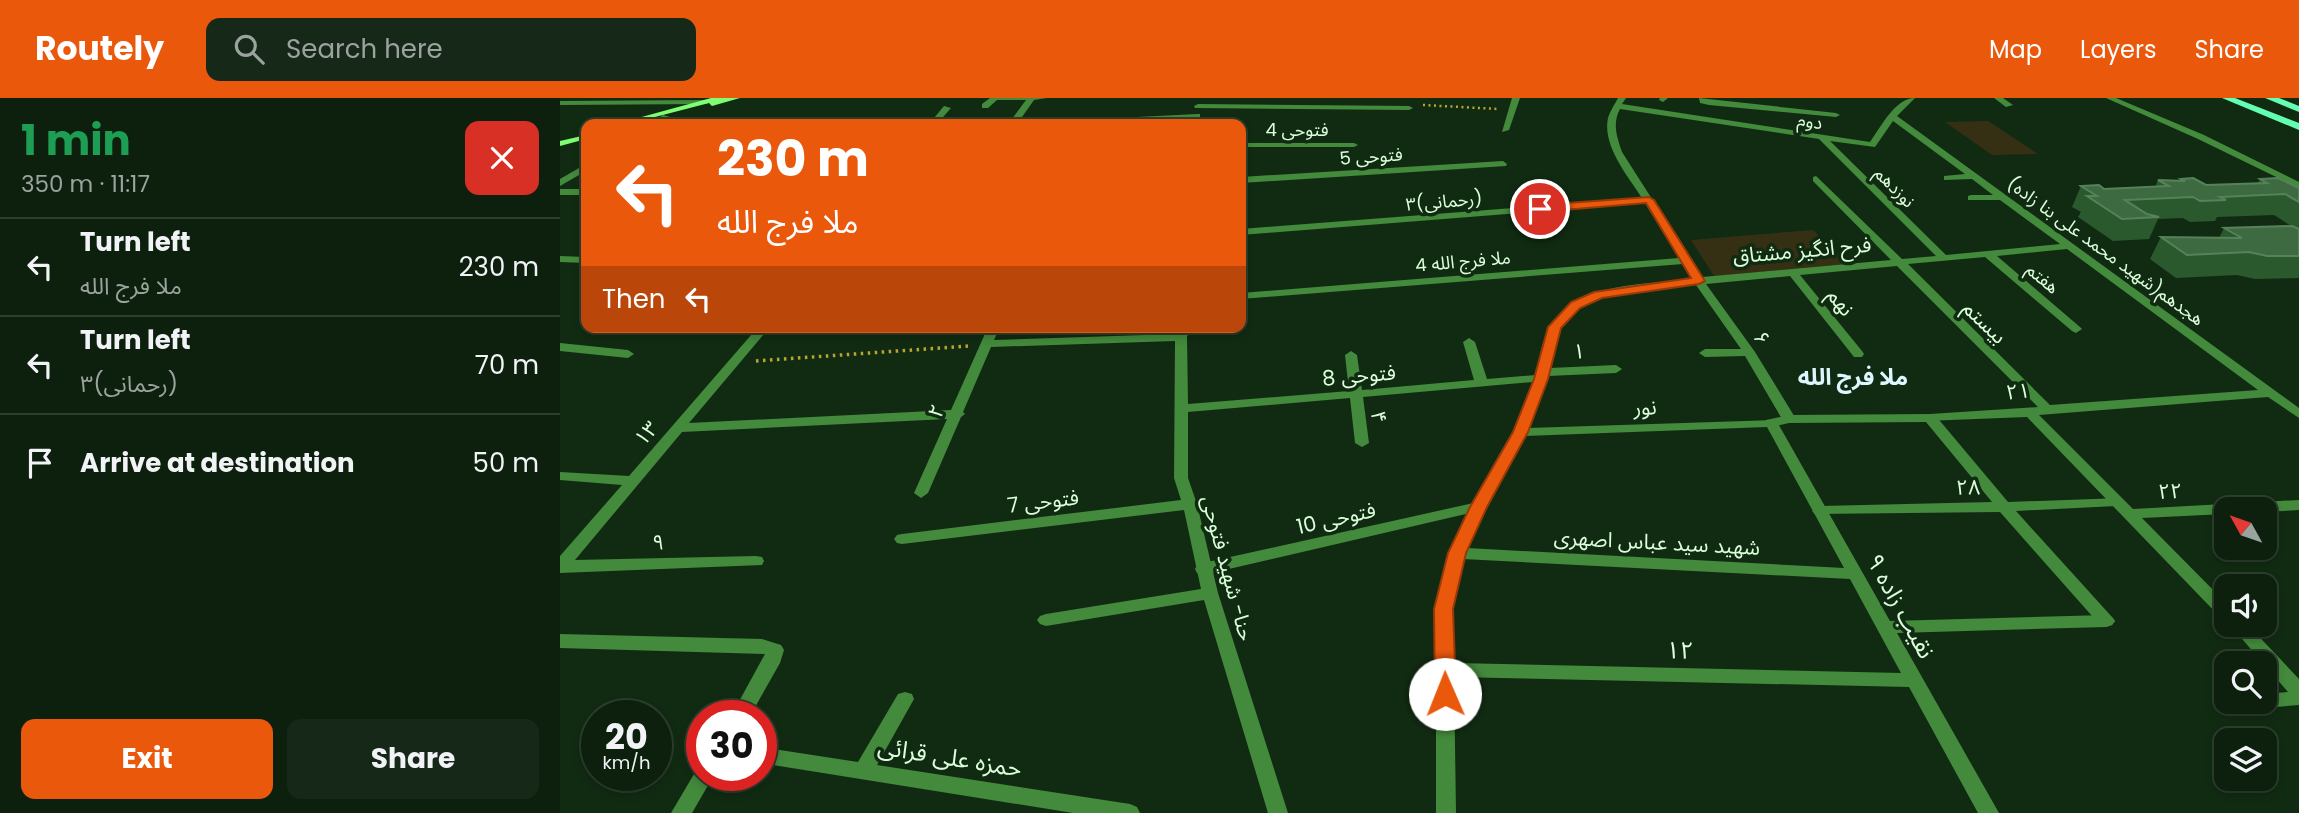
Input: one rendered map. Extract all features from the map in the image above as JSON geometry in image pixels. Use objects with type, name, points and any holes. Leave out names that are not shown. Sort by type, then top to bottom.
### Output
[{"type":"main road","points":[[639,119],[720,98]]},
{"type":"main road","points":[[657,119],[736,98]]},
{"type":"main road","points":[[2227,98],[2299,127]]},
{"type":"main road","points":[[2270,98],[2299,109]]},
{"type":"main road","points":[[2268,116],[2299,118]]},
{"type":"main road","points":[[560,142],[581,136]]},
{"type":"street","points":[[560,102],[565,98]]},
{"type":"street","points":[[653,103],[662,98]]},
{"type":"street","points":[[1018,119],[1032,98]]},
{"type":"street","points":[[985,106],[992,99],[1043,98]]},
{"type":"street","points":[[1505,130],[1516,98]]},
{"type":"street","points":[[1893,117],[1911,98]]},
{"type":"street","points":[[1998,98],[2009,105]]},
{"type":"street","points":[[2110,98],[2201,137],[2299,185]]},
{"type":"street","points":[[1703,100],[1836,115]]},
{"type":"street","points":[[560,102],[704,102]]},
{"type":"street","points":[[1198,102],[1409,108]]},
{"type":"street","points":[[1620,102],[1612,117],[1612,134],[1618,152],[1699,281]]},
{"type":"street","name":"دوم","points":[[1620,102],[1823,139],[1872,145],[1893,117]]},
{"type":"street","points":[[937,119],[947,108]]},
{"type":"street","name":"هجدهم(شهید محمد علی بنا زاده)","points":[[1893,117],[2299,414]]},
{"type":"street","name":"نوزدهم","points":[[1823,139],[1944,258]]},
{"type":"street","name":"فتوحی 4","points":[[1246,145],[1354,145]]},
{"type":"street","name":"فتوحی 5","points":[[1246,180],[1503,164]]},
{"type":"street","points":[[560,183],[581,170]]},
{"type":"street","points":[[1947,177],[1973,176]]},
{"type":"street","name":"بیستم","points":[[1816,180],[2047,409]]},
{"type":"street","points":[[560,192],[581,192]]},
{"type":"street","points":[[1971,198],[2003,197]]},
{"type":"street","name":"۳(رحمانی)","points":[[1246,232],[1649,200]]},
{"type":"street","name":"فرح انگیز مشتاق","points":[[1447,813],[1443,609],[1457,553],[1478,507],[1520,432],[1542,375],[1555,327],[1575,305],[1599,294],[1699,281],[2071,246]]},
{"type":"street","name":"هفتم","points":[[1987,254],[2076,329]]},
{"type":"street","points":[[560,259],[581,260]]},
{"type":"street","name":"4 ملا فرج الله","points":[[1246,296],[1688,260]]},
{"type":"street","name":"نهم","points":[[1793,273],[1858,354]]},
{"type":"street","name":"۶","points":[[1699,281],[1749,352],[1788,419]]},
{"type":"street","name":"۱۳","points":[[560,566],[759,333]]},
{"type":"street","name":"۲","points":[[922,493],[992,333]]},
{"type":"street","points":[[988,345],[1168,333]]},
{"type":"street","name":"حنا- شهید فتوحی","points":[[1183,333],[1181,478],[1190,504],[1203,569],[1278,813]]},
{"type":"street","points":[[1469,342],[1482,384]]},
{"type":"street","points":[[560,347],[628,354]]},
{"type":"street","points":[[1705,354],[1749,352]]},
{"type":"street","name":"۴","points":[[1351,355],[1362,443]]},
{"type":"street","name":"۱","points":[[1542,375],[1616,369]]},
{"type":"street","name":"فتوحی 8","points":[[1181,409],[1482,384],[1542,375]]},
{"type":"street","name":"۲۱","points":[[1771,423],[1788,419],[1930,418],[2030,413],[2047,409],[2270,393]]},
{"type":"street","points":[[2030,413],[2214,601]]},
{"type":"street","points":[[678,428],[958,414]]},
{"type":"street","points":[[1885,627],[2106,621],[2004,507],[1930,418]]},
{"type":"street","name":"نور","points":[[1520,432],[1771,423]]},
{"type":"street","name":"نقیب زاده ۹","points":[[1771,423],[1989,813]]},
{"type":"street","points":[[560,476],[633,481]]},
{"type":"street","name":"۲۸","points":[[1820,511],[2004,507],[2116,501]]},
{"type":"street","name":"فتوحی 7","points":[[902,539],[1190,504]]},
{"type":"street","name":"۲۲","points":[[2128,514],[2299,505]]},
{"type":"street","name":"فتوحی 10","points":[[1203,569],[1478,507]]},
{"type":"street","name":"شهید سید عباس اصهری","points":[[1457,553],[1855,574]]},
{"type":"street","name":"۹","points":[[560,566],[755,561]]},
{"type":"street","points":[[1046,620],[1210,593]]},
{"type":"street","points":[[2249,637],[2299,693],[2298,698],[2277,700]]},
{"type":"street","points":[[560,640],[761,646],[775,650],[771,663],[749,700]]},
{"type":"street","name":"۱۲","points":[[1445,670],[1914,680]]},
{"type":"street","points":[[864,770],[905,699]]},
{"type":"street","name":"حمزه علی قرائی","points":[[777,757],[1130,813]]},
{"type":"street","points":[[681,813],[694,791]]},
{"type":"path","points":[[1409,108],[1416,105],[1511,109]]},
{"type":"path","points":[[735,362],[988,345]]},
{"type":"shaded area","points":[[1988,121],[2038,154],[1992,155],[1945,122]]},
{"type":"shaded area","points":[[1813,230],[1847,264],[1714,276],[1691,240]]},
{"type":"building","points":[[2193,178],[2206,185],[2267,183],[2260,179],[2278,178],[2299,188],[2299,202],[2285,194],[2220,197],[2226,200],[2200,201],[2193,197],[2125,200],[2147,214],[2159,217],[2122,219],[2087,196],[2097,196],[2081,186],[2099,185],[2104,189],[2169,186],[2158,180],[2185,181],[2181,179]]},
{"type":"building","points":[[2292,226],[2299,229],[2299,256],[2267,256],[2249,252],[2187,255],[2161,237],[2242,238],[2224,228]]},
{"type":"district","name":"ملا فرج الله","points":[[1853,377]]},
{"type":"route","points":[[1445,694],[1443,609],[1457,553],[1478,507],[1520,432],[1541,379],[1555,327],[1575,305],[1599,294],[1699,281],[1649,200],[1540,209]]}]
